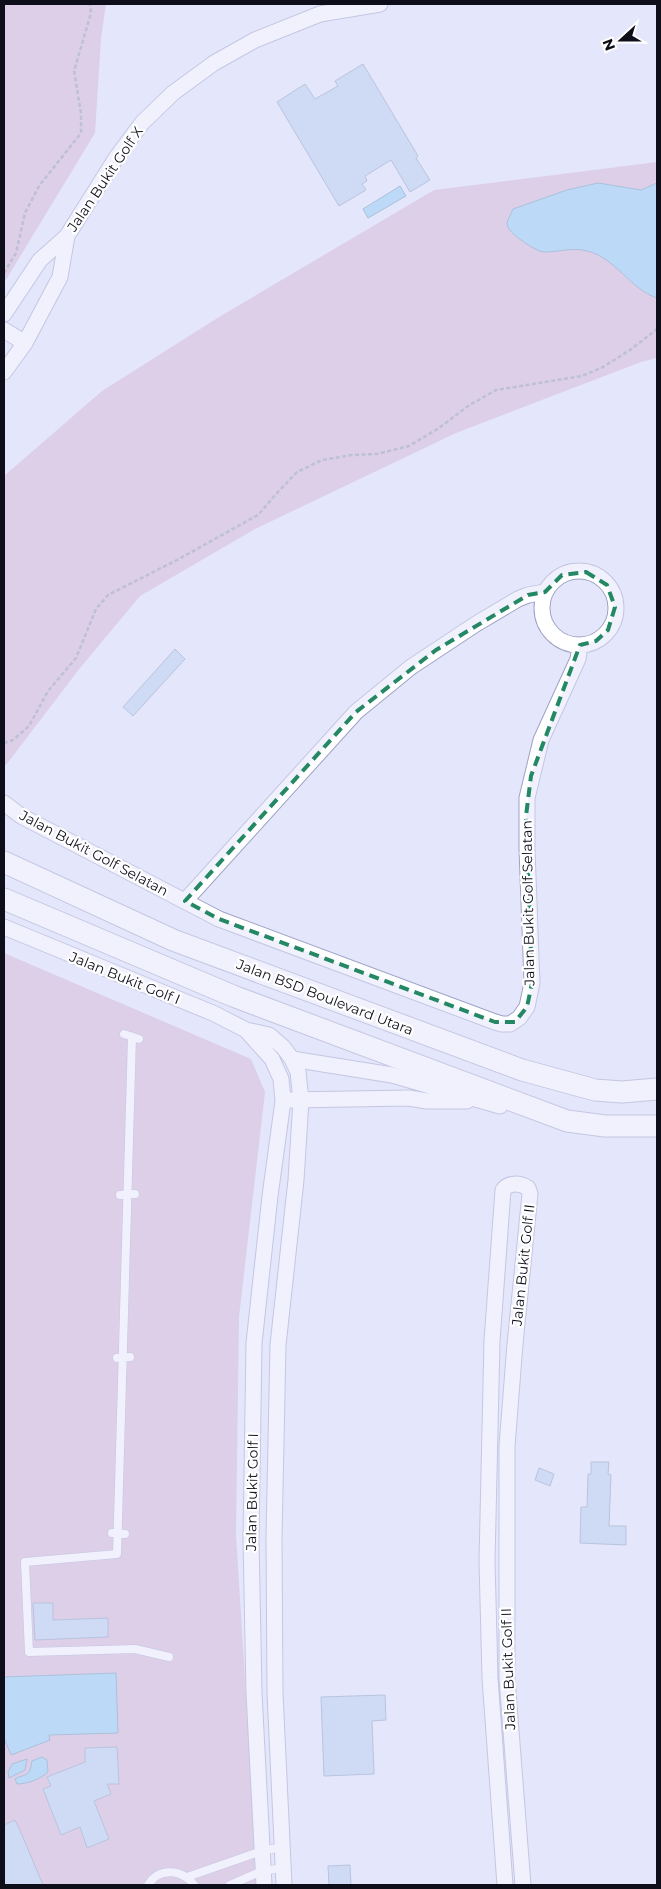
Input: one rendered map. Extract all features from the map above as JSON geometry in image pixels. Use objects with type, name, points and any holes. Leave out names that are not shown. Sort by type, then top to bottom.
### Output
[{"type":"main road","name":"Jalan BSD Boulevard Utara","points":[[4,862],[173,940],[522,1070],[595,1090],[622,1092],[657,1089]]},
{"type":"main road","points":[[4,900],[233,996],[567,1121],[604,1126],[657,1126]]},
{"type":"street","name":"Jalan Bukit Golf X","points":[[4,314],[40,260],[67,236],[116,158],[142,123],[173,92],[214,63],[255,40],[320,14],[380,4]]},
{"type":"street","name":"Jalan Bukit Golf X","points":[[4,372],[24,343],[60,276],[67,236]]},
{"type":"street","points":[[4,330],[24,343]]},
{"type":"street","points":[[570,572],[594,574],[607,584],[614,599],[616,607],[612,623],[608,630],[596,641],[580,645],[562,641],[548,628],[542,611],[545,592],[555,579],[570,572]]},
{"type":"street","name":"Jalan Bukit Golf Selatan","points":[[185,901],[356,712],[411,667],[476,624],[518,599],[545,592]]},
{"type":"street","name":"Jalan Bukit Golf Selatan","points":[[4,803],[21,816],[219,919],[495,1022],[502,1024],[515,1022],[527,1007],[532,983],[526,824],[527,798],[541,740],[574,669],[580,645]]},
{"type":"street","name":"Jalan Bukit Golf I","points":[[4,927],[215,1014],[246,1030],[269,1035],[283,1047],[292,1059],[298,1072],[300,1100],[296,1180],[278,1354],[274,1538],[275,1654],[284,1885]]},
{"type":"street","name":"Jalan Bukit Golf I","points":[[246,1030],[272,1058],[281,1080],[283,1101],[270,1196],[254,1343],[250,1539],[254,1693],[263,1878]]},
{"type":"street","points":[[292,1059],[392,1075],[567,1121]]},
{"type":"street","points":[[283,1101],[409,1098],[456,1102],[478,1099]]},
{"type":"street","name":"Jalan Bukit Golf II","points":[[505,1885],[490,1678],[487,1561],[492,1341],[499,1235],[503,1190],[508,1186],[517,1184],[528,1188],[530,1194],[507,1436],[506,1679],[523,1885]]},
{"type":"lane","points":[[131,1037],[117,1554],[25,1562],[29,1652],[135,1649],[169,1657]]},
{"type":"lane","points":[[187,1878],[262,1851],[282,1847]]},
{"type":"lane","points":[[230,1885],[263,1878],[283,1868]]},
{"type":"lane","points":[[148,1885],[156,1876],[172,1872],[180,1873],[194,1885]]},
{"type":"path","points":[[4,273],[16,253],[25,213],[39,186],[80,133],[81,113],[74,71],[91,13],[90,4]]},
{"type":"path","points":[[4,743],[13,740],[29,726],[48,690],[76,658],[96,609],[108,595],[177,560],[258,515],[297,472],[322,460],[352,455],[377,454],[408,446],[439,428],[468,406],[496,390],[582,376],[603,368],[630,350],[657,328]]},
{"type":"highlighted area","points":[[586,572],[607,585],[615,607],[608,630],[596,641],[580,645],[531,776],[526,816],[532,983],[527,1007],[515,1022],[495,1022],[219,919],[185,901],[356,712],[436,650],[528,595],[545,592],[562,575]]},
{"type":"shaded area","points":[[4,4],[106,4],[101,39],[95,133],[4,283]]},
{"type":"shaded area","points":[[657,162],[657,358],[641,362],[456,433],[255,529],[140,596],[80,668],[6,765],[4,764],[4,476],[102,391],[219,317],[434,190]]},
{"type":"shaded area","points":[[4,953],[251,1059],[265,1092],[239,1317],[236,1535],[258,1885],[4,1885]]},
{"type":"water","points":[[598,183],[641,190],[657,183],[657,298],[647,294],[615,267],[597,255],[576,249],[550,252],[541,251],[520,239],[511,232],[507,225],[513,209],[567,190]]},
{"type":"water","points":[[400,186],[406,196],[368,218],[363,209]]},
{"type":"water","points":[[116,1673],[118,1733],[49,1735],[50,1740],[11,1755],[4,1738],[4,1677]]},
{"type":"water","points":[[42,1757],[47,1760],[48,1772],[34,1781],[17,1784],[15,1779],[28,1773],[32,1761]]},
{"type":"water","points":[[27,1759],[25,1770],[9,1778],[8,1772],[12,1764]]},
{"type":"building","points":[[363,64],[418,156],[416,158],[430,180],[410,192],[391,160],[365,176],[367,181],[362,184],[366,190],[339,206],[277,102],[305,84],[315,99],[338,86],[335,81]]},
{"type":"building","points":[[175,649],[185,659],[133,716],[123,707]]},
{"type":"building","points":[[591,1462],[609,1462],[608,1474],[611,1475],[609,1526],[626,1526],[626,1545],[580,1543],[581,1507],[587,1507],[588,1474],[591,1474]]},
{"type":"building","points":[[539,1468],[554,1474],[550,1486],[535,1480]]},
{"type":"building","points":[[33,1603],[53,1603],[53,1620],[108,1618],[108,1637],[35,1640]]},
{"type":"building","points":[[385,1695],[386,1720],[372,1721],[374,1774],[324,1776],[321,1697]]},
{"type":"building","points":[[117,1747],[119,1784],[107,1784],[111,1794],[94,1801],[109,1839],[87,1848],[80,1827],[61,1835],[43,1789],[51,1786],[47,1777],[85,1762],[85,1748]]},
{"type":"building","points":[[15,1820],[43,1885],[4,1885],[4,1825]]},
{"type":"building","points":[[350,1865],[351,1885],[329,1885],[328,1866]]}]
